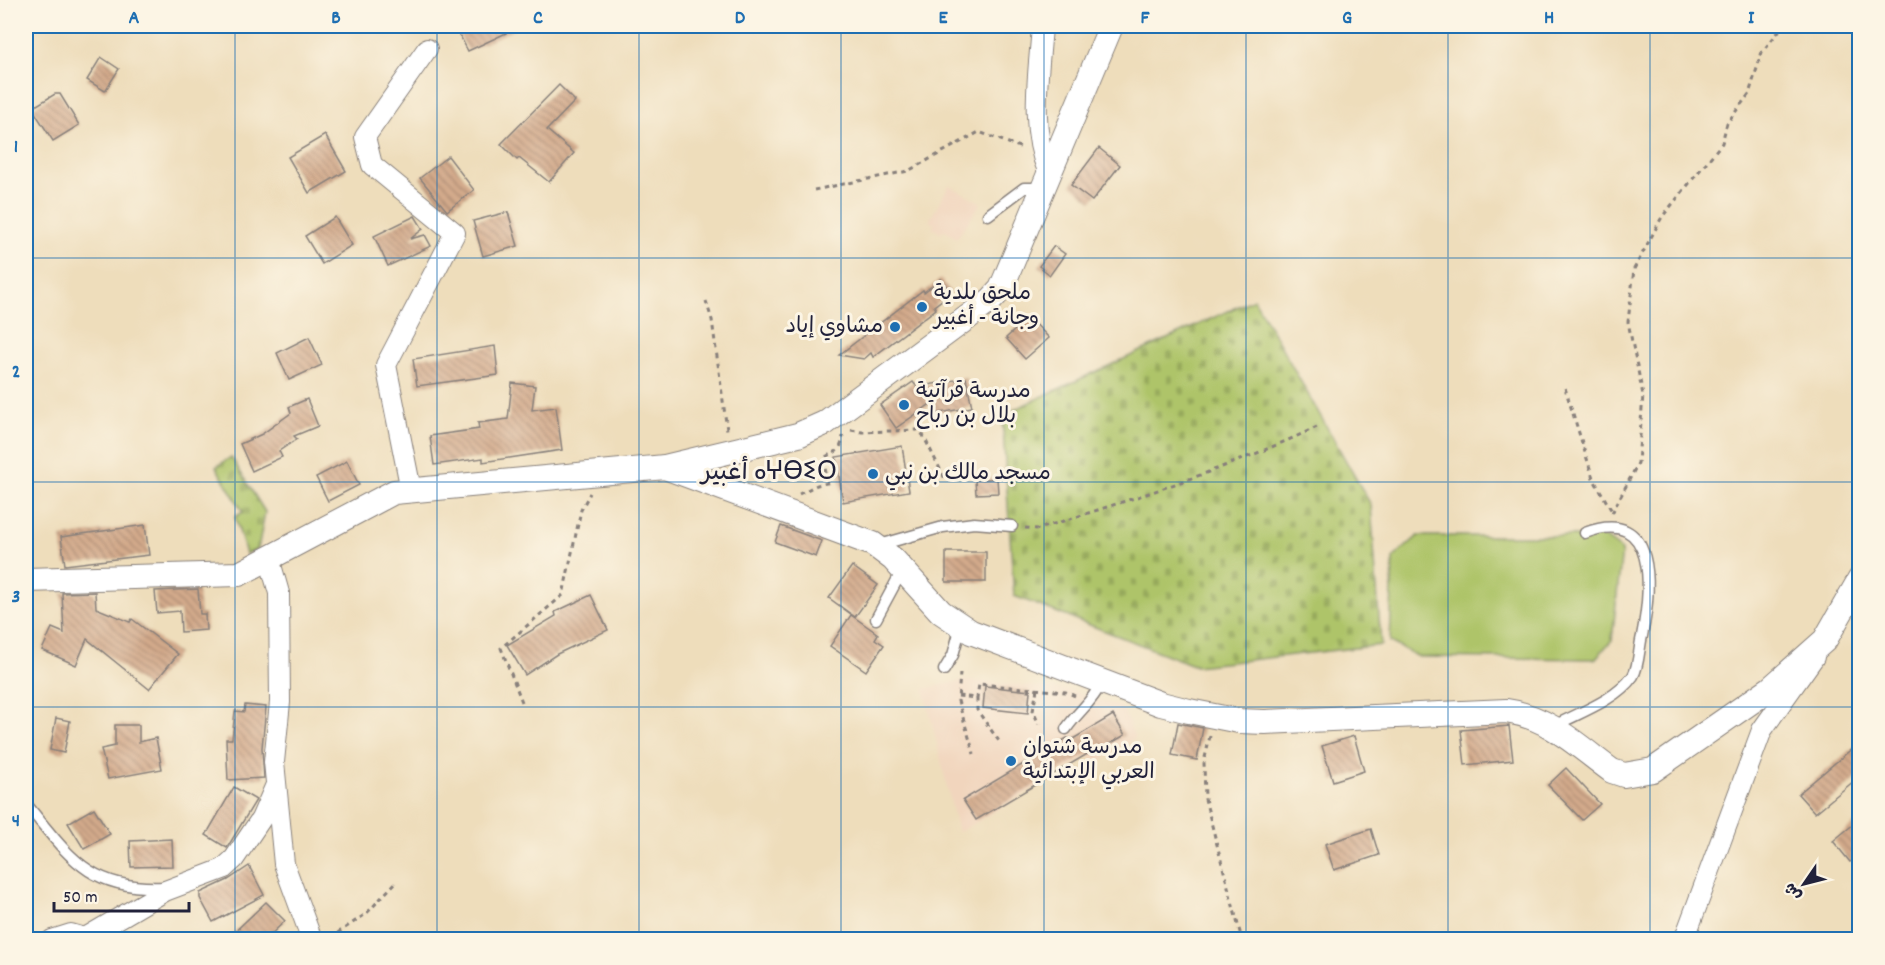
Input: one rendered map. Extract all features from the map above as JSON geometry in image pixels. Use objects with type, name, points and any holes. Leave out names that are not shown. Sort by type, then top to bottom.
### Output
[{"type":"street","points":[[1042,26],[1038,84],[1043,171]]},
{"type":"street","points":[[26,580],[238,574],[394,492],[665,467],[798,435],[825,423],[991,300],[1001,289],[1043,171],[1111,26]]},
{"type":"street","points":[[411,490],[386,365],[455,233],[372,165],[365,137],[427,48]]},
{"type":"street","points":[[665,467],[876,546],[903,570],[941,612],[961,626],[1097,692],[1215,717],[1265,722],[1506,711],[1535,717],[1611,771],[1624,775],[1653,770],[1771,688],[1825,639]]},
{"type":"street","points":[[269,558],[279,593],[280,702],[274,762],[285,864],[312,939]]},
{"type":"street","points":[[1684,939],[1762,730],[1786,699],[1825,639],[1860,579]]},
{"type":"street","points":[[52,939],[71,934],[86,938],[174,886],[223,869],[234,860],[261,819],[277,784]]},
{"type":"lane","points":[[988,214],[1043,171]]},
{"type":"lane","points":[[876,546],[943,527],[974,524],[1012,526]]},
{"type":"lane","points":[[1551,727],[1620,690],[1634,674],[1645,617],[1649,581],[1645,552],[1633,536],[1621,528],[1598,528],[1585,533]]},
{"type":"lane","points":[[876,619],[903,570]]},
{"type":"lane","points":[[944,670],[953,655],[961,626]]},
{"type":"lane","points":[[1066,729],[1097,692]]},
{"type":"lane","points":[[26,804],[46,831],[87,871],[110,880],[145,888],[174,886]]},
{"type":"path","points":[[1612,513],[1638,463],[1643,395],[1628,322],[1634,269],[1662,217],[1722,143],[1727,123],[1749,94],[1762,52],[1784,26]]},
{"type":"path","points":[[814,190],[908,171],[978,132],[1043,171]]},
{"type":"path","points":[[706,301],[712,320],[730,453]]},
{"type":"path","points":[[1565,388],[1593,478],[1621,528]]},
{"type":"path","points":[[1012,526],[1038,529],[1124,502],[1256,455],[1317,427]]},
{"type":"path","points":[[798,495],[830,482],[823,459],[837,453],[842,446],[844,429],[862,432],[917,430],[923,435],[945,479]]},
{"type":"path","points":[[522,702],[501,648],[563,596],[581,510],[600,473]]},
{"type":"path","points":[[961,663],[958,696],[974,754]]},
{"type":"path","points":[[1000,744],[977,710],[979,684],[1066,692],[1097,692]]},
{"type":"path","points":[[1037,690],[1033,711],[1039,724]]},
{"type":"path","points":[[958,696],[977,698]]},
{"type":"path","points":[[1215,717],[1204,762],[1205,799],[1242,939]]},
{"type":"path","points":[[329,939],[366,914],[397,881]]},
{"type":"shaded area","points":[[949,185],[981,203],[957,238],[943,230],[941,233],[932,228],[934,224],[929,221]]},
{"type":"shaded area","name":"مدرسة شتوان العربي الإبتدائية","points":[[964,680],[1070,690],[1123,708],[1135,738],[1095,765],[1089,756],[958,833],[924,689]]},
{"type":"green space","points":[[1254,299],[1371,505],[1381,645],[1196,666],[1014,596],[1002,415]]},
{"type":"green space","points":[[231,457],[265,512],[258,549],[246,554],[235,517],[243,512],[216,467]]},
{"type":"green space","points":[[1418,536],[1603,536],[1622,550],[1612,640],[1595,659],[1419,657],[1390,642],[1393,558]]},
{"type":"building","points":[[455,26],[521,26],[468,51]]},
{"type":"building","points":[[101,57],[119,69],[105,91],[87,80]]},
{"type":"building","points":[[559,85],[575,101],[547,130],[574,153],[549,182],[519,158],[517,160],[501,144]]},
{"type":"building","points":[[55,94],[60,94],[79,125],[53,141],[32,108]]},
{"type":"building","points":[[325,135],[346,171],[309,193],[288,157]]},
{"type":"building","points":[[1099,148],[1120,165],[1092,201],[1071,185]]},
{"type":"building","points":[[448,156],[474,190],[447,211],[420,178]]},
{"type":"building","points":[[508,212],[518,246],[483,256],[473,221]]},
{"type":"building","points":[[415,216],[423,229],[410,239],[425,235],[431,246],[388,266],[374,236]]},
{"type":"building","points":[[335,217],[352,245],[322,264],[305,236]]},
{"type":"building","points":[[1054,246],[1065,254],[1050,275],[1039,266]]},
{"type":"building","points":[[941,279],[951,293],[934,306],[936,309],[873,357],[871,353],[864,359],[839,355],[923,290],[924,292]]},
{"type":"building","points":[[1029,317],[1049,338],[1025,359],[1006,338]]},
{"type":"building","points":[[309,337],[322,365],[289,380],[277,353]]},
{"type":"building","points":[[495,346],[498,375],[417,386],[413,359]]},
{"type":"building","points":[[966,378],[972,407],[935,414],[932,403],[896,428],[880,405],[913,382],[917,387]]},
{"type":"building","points":[[512,383],[535,386],[532,410],[556,407],[562,450],[483,462],[483,458],[434,465],[430,436],[479,429],[478,423],[508,419]]},
{"type":"building","points":[[307,399],[318,426],[294,436],[297,439],[279,451],[282,457],[252,471],[240,444],[262,434],[291,413],[289,407]]},
{"type":"building","name":"مسجد مالك بن نبي","points":[[902,446],[909,491],[843,502],[836,457]]},
{"type":"building","points":[[347,461],[359,485],[328,501],[316,477]]},
{"type":"building","points":[[997,478],[998,493],[976,494],[975,480]]},
{"type":"building","points":[[145,525],[149,555],[65,565],[61,537]]},
{"type":"building","points":[[781,526],[822,541],[816,557],[775,542]]},
{"type":"building","points":[[946,552],[986,552],[986,582],[946,582]]},
{"type":"building","points":[[852,566],[878,585],[855,617],[829,598]]},
{"type":"building","points":[[198,589],[200,614],[205,614],[206,630],[181,632],[180,611],[157,613],[155,591]]},
{"type":"building","points":[[95,592],[96,608],[130,622],[132,619],[178,654],[149,689],[87,639],[76,665],[42,650],[52,628],[64,633],[62,593]]},
{"type":"building","points":[[591,595],[608,630],[557,654],[525,675],[507,645],[556,616],[555,612]]},
{"type":"building","points":[[851,615],[878,634],[875,639],[884,645],[866,671],[830,646]]},
{"type":"building","points":[[985,686],[1030,691],[1028,713],[983,708]]},
{"type":"building","points":[[245,705],[266,707],[262,748],[264,778],[228,780],[226,739],[232,739],[235,711],[244,712]]},
{"type":"building","points":[[1113,715],[1125,735],[1091,755],[1089,753],[976,820],[963,800],[1067,738],[1073,739]]},
{"type":"building","points":[[56,718],[70,721],[64,753],[50,750]]},
{"type":"building","points":[[1178,723],[1203,728],[1197,760],[1172,755]]},
{"type":"building","points":[[115,725],[139,725],[139,742],[156,738],[162,769],[108,779],[101,749],[115,746]]},
{"type":"building","points":[[1509,726],[1513,760],[1465,765],[1461,730]]},
{"type":"building","points":[[1354,736],[1364,771],[1333,781],[1322,746]]},
{"type":"building","points":[[1860,742],[1860,776],[1815,813],[1798,794]]},
{"type":"building","points":[[1566,768],[1600,804],[1582,820],[1548,785]]},
{"type":"building","points":[[234,787],[256,800],[227,848],[206,835]]},
{"type":"building","points":[[94,808],[110,834],[84,849],[68,823]]},
{"type":"building","points":[[1860,819],[1860,855],[1850,862],[1833,841]]},
{"type":"building","points":[[1371,829],[1379,855],[1334,870],[1325,844]]},
{"type":"building","points":[[172,839],[173,866],[131,867],[130,841]]},
{"type":"building","points":[[249,866],[264,895],[213,922],[200,898],[200,893],[228,880]]},
{"type":"building","points":[[266,902],[285,921],[266,939],[227,939]]},
{"type":"place","name":"ملحق بلدية وجانة - أغبير","points":[[922,307]]},
{"type":"place","name":"مشاوي إياد","points":[[895,327]]},
{"type":"place","name":"مدرسة قرآتية بلال بن رباح","points":[[904,405]]},
{"type":"place","name":"مسجد مالك بن نبي","points":[[873,474]]},
{"type":"place","name":"مدرسة شتوان العربي الإبتدائية","points":[[1011,761]]},
{"type":"district","name":"أغبير ⴰⵖⴱⵉⵔ","points":[[769,473]]}]
